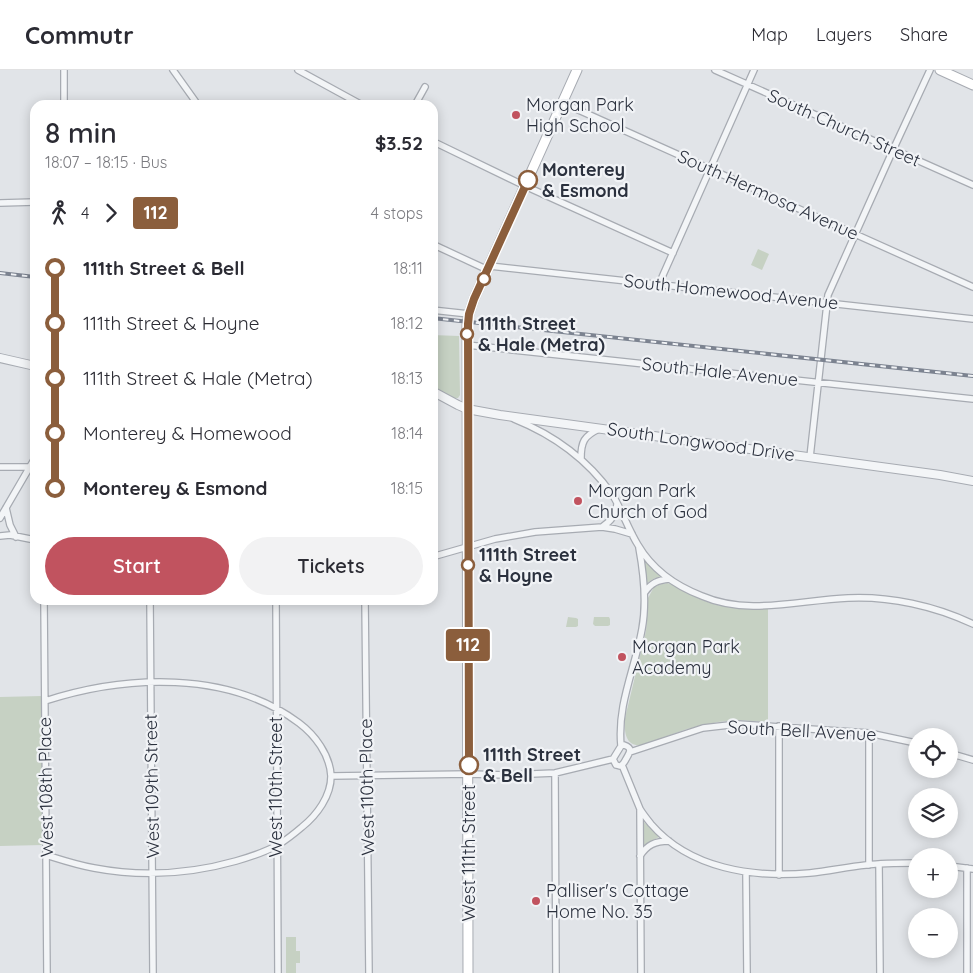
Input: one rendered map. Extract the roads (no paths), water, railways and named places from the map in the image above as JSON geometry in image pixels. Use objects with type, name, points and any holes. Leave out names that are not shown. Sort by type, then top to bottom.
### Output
[{"type":"main road","name":"West 111th Street","points":[[468,973],[467,345],[469,314],[577,70]]},
{"type":"main road","points":[[940,70],[973,85]]},
{"type":"street","points":[[64,70],[64,100]]},
{"type":"street","points":[[173,70],[194,100]]},
{"type":"street","points":[[298,70],[353,100]]},
{"type":"street","name":"South Church Street","points":[[715,70],[973,185]]},
{"type":"street","points":[[659,284],[754,70]]},
{"type":"street","points":[[810,457],[828,295],[930,70]]},
{"type":"street","points":[[418,100],[425,87]]},
{"type":"street","name":"South Hermosa Avenue","points":[[563,103],[973,287]]},
{"type":"street","points":[[438,145],[673,253]]},
{"type":"street","points":[[0,203],[30,202]]},
{"type":"street","name":"South Homewood Avenue","points":[[438,247],[489,268],[659,284],[973,319]]},
{"type":"street","points":[[438,311],[469,314]]},
{"type":"street","name":"South Hale Avenue","points":[[467,345],[973,399]]},
{"type":"street","points":[[0,358],[30,365]]},
{"type":"street","name":"South Longwood Drive","points":[[438,394],[467,409],[500,415],[973,481]]},
{"type":"street","points":[[500,415],[529,425],[546,434],[581,458],[602,482],[617,504],[638,546],[669,579],[702,597],[731,605],[779,605],[847,598],[868,598],[931,608],[973,624]]},
{"type":"street","points":[[581,458],[583,442],[592,433],[601,428]]},
{"type":"street","points":[[0,467],[30,467]]},
{"type":"street","points":[[0,518],[30,467]]},
{"type":"street","points":[[602,527],[612,519],[617,504]]},
{"type":"street","points":[[6,507],[10,525],[16,537]]},
{"type":"street","points":[[438,555],[518,534],[561,529],[602,527],[632,534]]},
{"type":"street","points":[[0,536],[30,539]]},
{"type":"street","points":[[331,776],[555,773],[613,759],[621,746],[619,730],[621,717],[642,628],[645,592],[638,546]]},
{"type":"street","points":[[645,592],[655,582],[669,579]]},
{"type":"street","name":"West 108th Place","points":[[44,605],[47,973]]},
{"type":"street","name":"West 109th Street","points":[[150,605],[153,973]]},
{"type":"street","name":"West 110th Street","points":[[276,605],[278,973]]},
{"type":"street","name":"West 110th Place","points":[[366,605],[369,973]]},
{"type":"street","points":[[45,701],[102,686],[150,682],[210,686],[248,696],[276,708],[303,726],[319,743],[329,763],[331,776],[330,787],[325,799],[315,814],[297,831],[276,846],[251,857],[184,872],[153,873],[118,872],[94,868],[46,855]]},
{"type":"street","name":"South Bell Avenue","points":[[630,752],[703,728],[738,724],[869,733],[908,741]]},
{"type":"street","points":[[779,726],[779,874]]},
{"type":"street","points":[[869,733],[869,865]]},
{"type":"street","points":[[621,746],[624,744],[630,748],[630,752],[622,765]]},
{"type":"street","points":[[958,756],[973,760]]},
{"type":"street","points":[[613,759],[616,765],[622,765]]},
{"type":"street","points":[[622,765],[640,808],[650,823],[668,841],[706,862],[746,873],[779,874],[812,873],[869,865],[908,863]]},
{"type":"street","points":[[555,773],[556,973]]},
{"type":"street","points":[[640,808],[641,973]]},
{"type":"street","points":[[640,856],[647,846],[652,843],[668,841]]},
{"type":"street","points":[[879,864],[880,973]]},
{"type":"street","points":[[968,973],[970,868]]},
{"type":"street","points":[[746,873],[747,973]]},
{"type":"railway","points":[[0,273],[30,276]]},
{"type":"railway","points":[[438,319],[973,376]]},
{"type":"place","name":"Morgan Park High School","points":[[516,115]]},
{"type":"place","name":"Monterey & Esmond","points":[[528,180]]},
{"type":"place","name":"111th Street & Hale (Metra)","points":[[467,334]]},
{"type":"place","name":"Morgan Park Church of God","points":[[578,501]]},
{"type":"place","name":"111th Street & Hoyne","points":[[468,565]]},
{"type":"place","name":"Morgan Park Academy","points":[[622,657]]},
{"type":"place","name":"111th Street & Bell","points":[[469,765]]},
{"type":"place","name":"Palliser's Cottage Home No. 35","points":[[536,901]]}]
